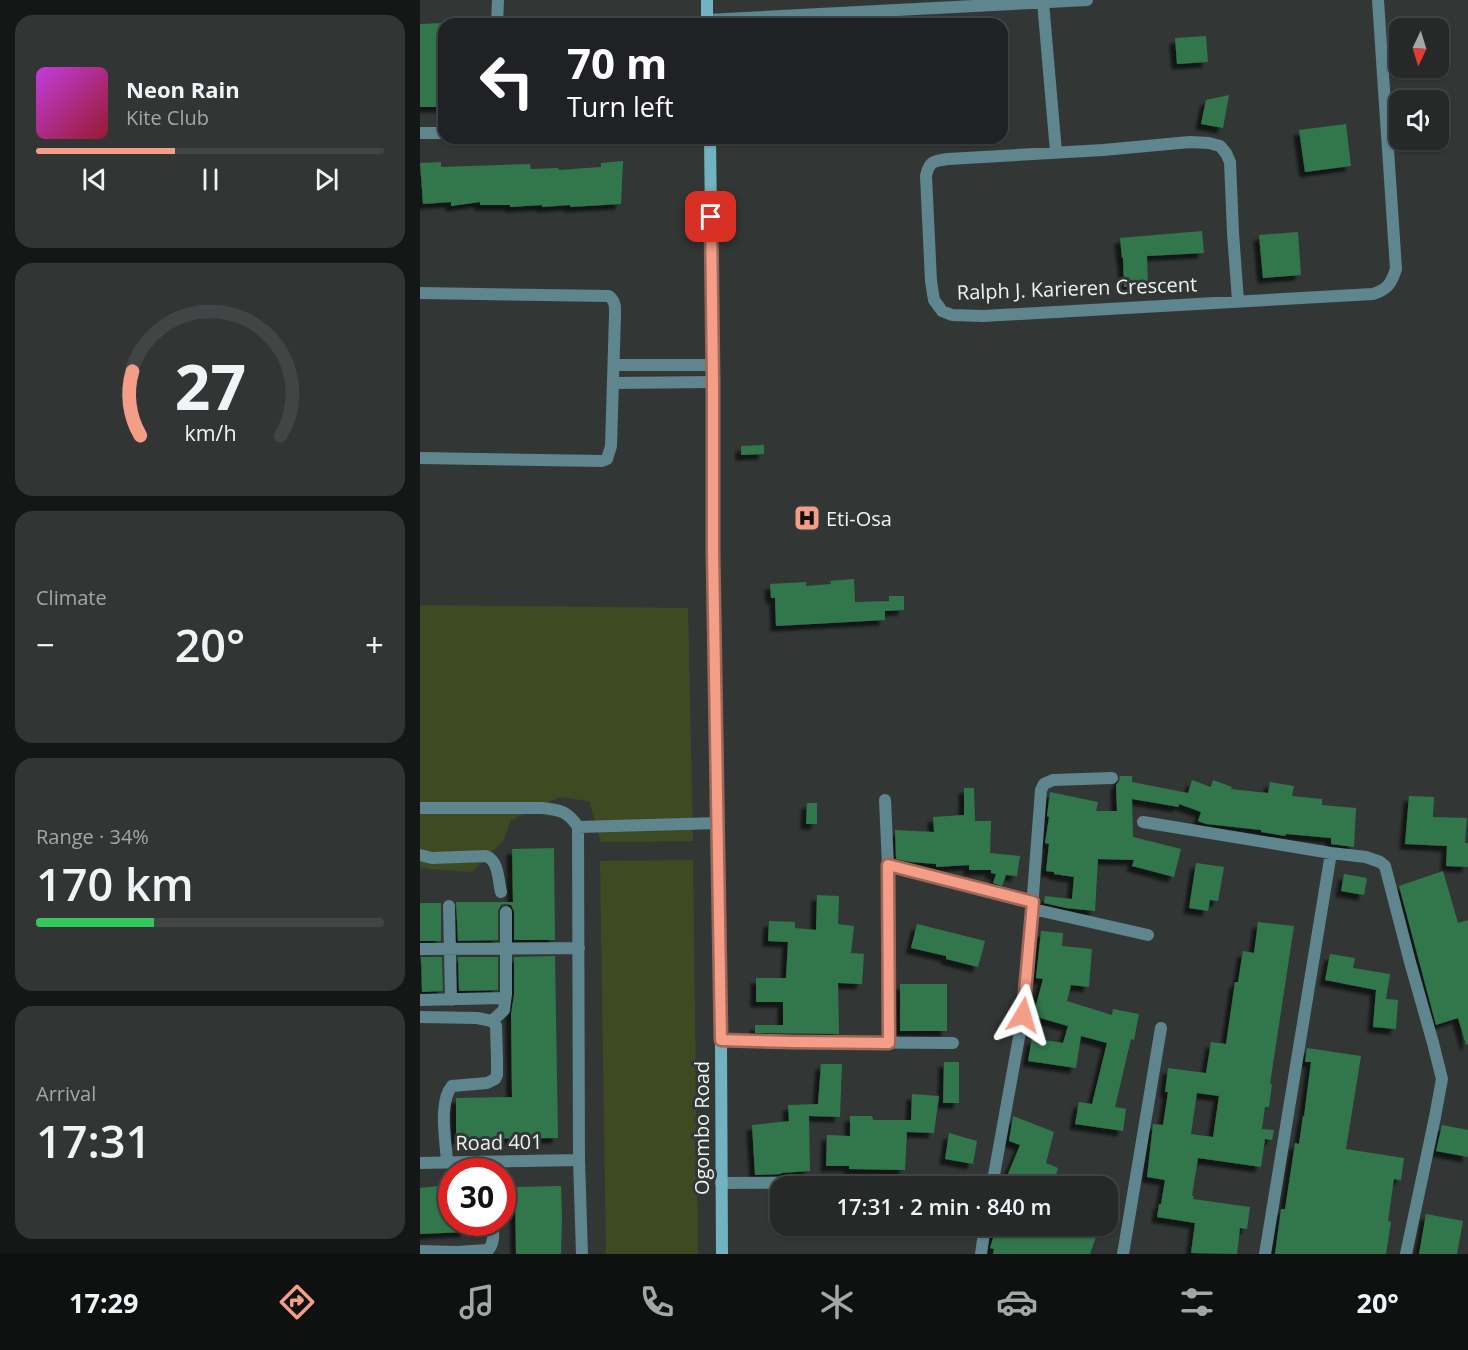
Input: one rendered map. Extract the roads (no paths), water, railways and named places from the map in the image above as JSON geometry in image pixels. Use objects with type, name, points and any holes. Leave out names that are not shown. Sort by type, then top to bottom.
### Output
[{"type":"main road","points":[[707,0],[707,18]]},
{"type":"main road","name":"Ogombo Road","points":[[710,144],[722,1254]]},
{"type":"street","points":[[497,18],[498,0]]},
{"type":"street","points":[[774,18],[1087,0]]},
{"type":"street","name":"Ralph J. Karieren Crescent","points":[[1238,301],[1230,162],[1220,146],[1190,142],[1103,150],[948,159],[937,160],[930,164],[926,185],[931,281],[934,300],[942,311],[952,315],[983,316],[1373,294],[1382,291],[1391,283],[1396,269],[1378,0]]},
{"type":"street","points":[[1043,2],[1056,152]]},
{"type":"street","points":[[420,133],[438,133]]},
{"type":"street","points":[[420,293],[609,296],[615,304],[611,446],[607,459],[602,461],[420,458]]},
{"type":"street","points":[[614,365],[712,365]]},
{"type":"street","points":[[613,383],[713,382]]},
{"type":"street","points":[[994,1176],[1023,1015],[1042,787],[1053,780],[1112,778]]},
{"type":"street","points":[[885,800],[888,865],[889,1043]]},
{"type":"street","points":[[420,807],[542,808],[567,814],[573,818],[578,827],[579,1160],[582,1254]]},
{"type":"street","points":[[1143,822],[1366,857],[1385,866],[1442,1079],[1406,1254]]},
{"type":"street","points":[[578,827],[718,823]]},
{"type":"street","points":[[1265,1254],[1331,853]]},
{"type":"street","points":[[420,855],[432,858],[486,856],[493,860],[501,892]]},
{"type":"street","points":[[888,865],[1033,906],[1148,934]]},
{"type":"street","points":[[449,906],[451,1000]]},
{"type":"street","points":[[492,1021],[504,1010],[506,912]]},
{"type":"street","points":[[420,949],[579,948]]},
{"type":"street","points":[[420,1000],[501,998],[506,994]]},
{"type":"street","points":[[420,1017],[477,1018],[492,1021],[496,1026],[497,1075],[492,1082],[452,1086],[446,1096],[444,1110],[447,1158]]},
{"type":"street","points":[[1123,1254],[1161,1028]]},
{"type":"street","points":[[721,1040],[953,1043]]},
{"type":"street","name":"Road 401","points":[[516,1165],[579,1160]]},
{"type":"street","name":"Road 401","points":[[420,1163],[438,1162]]},
{"type":"street","points":[[721,1183],[770,1183]]},
{"type":"street","points":[[420,1251],[488,1250],[492,1246],[493,1236]]},
{"type":"street","points":[[981,1254],[984,1236]]},
{"type":"place","name":"Eti-Osa","points":[[807,518]]}]
